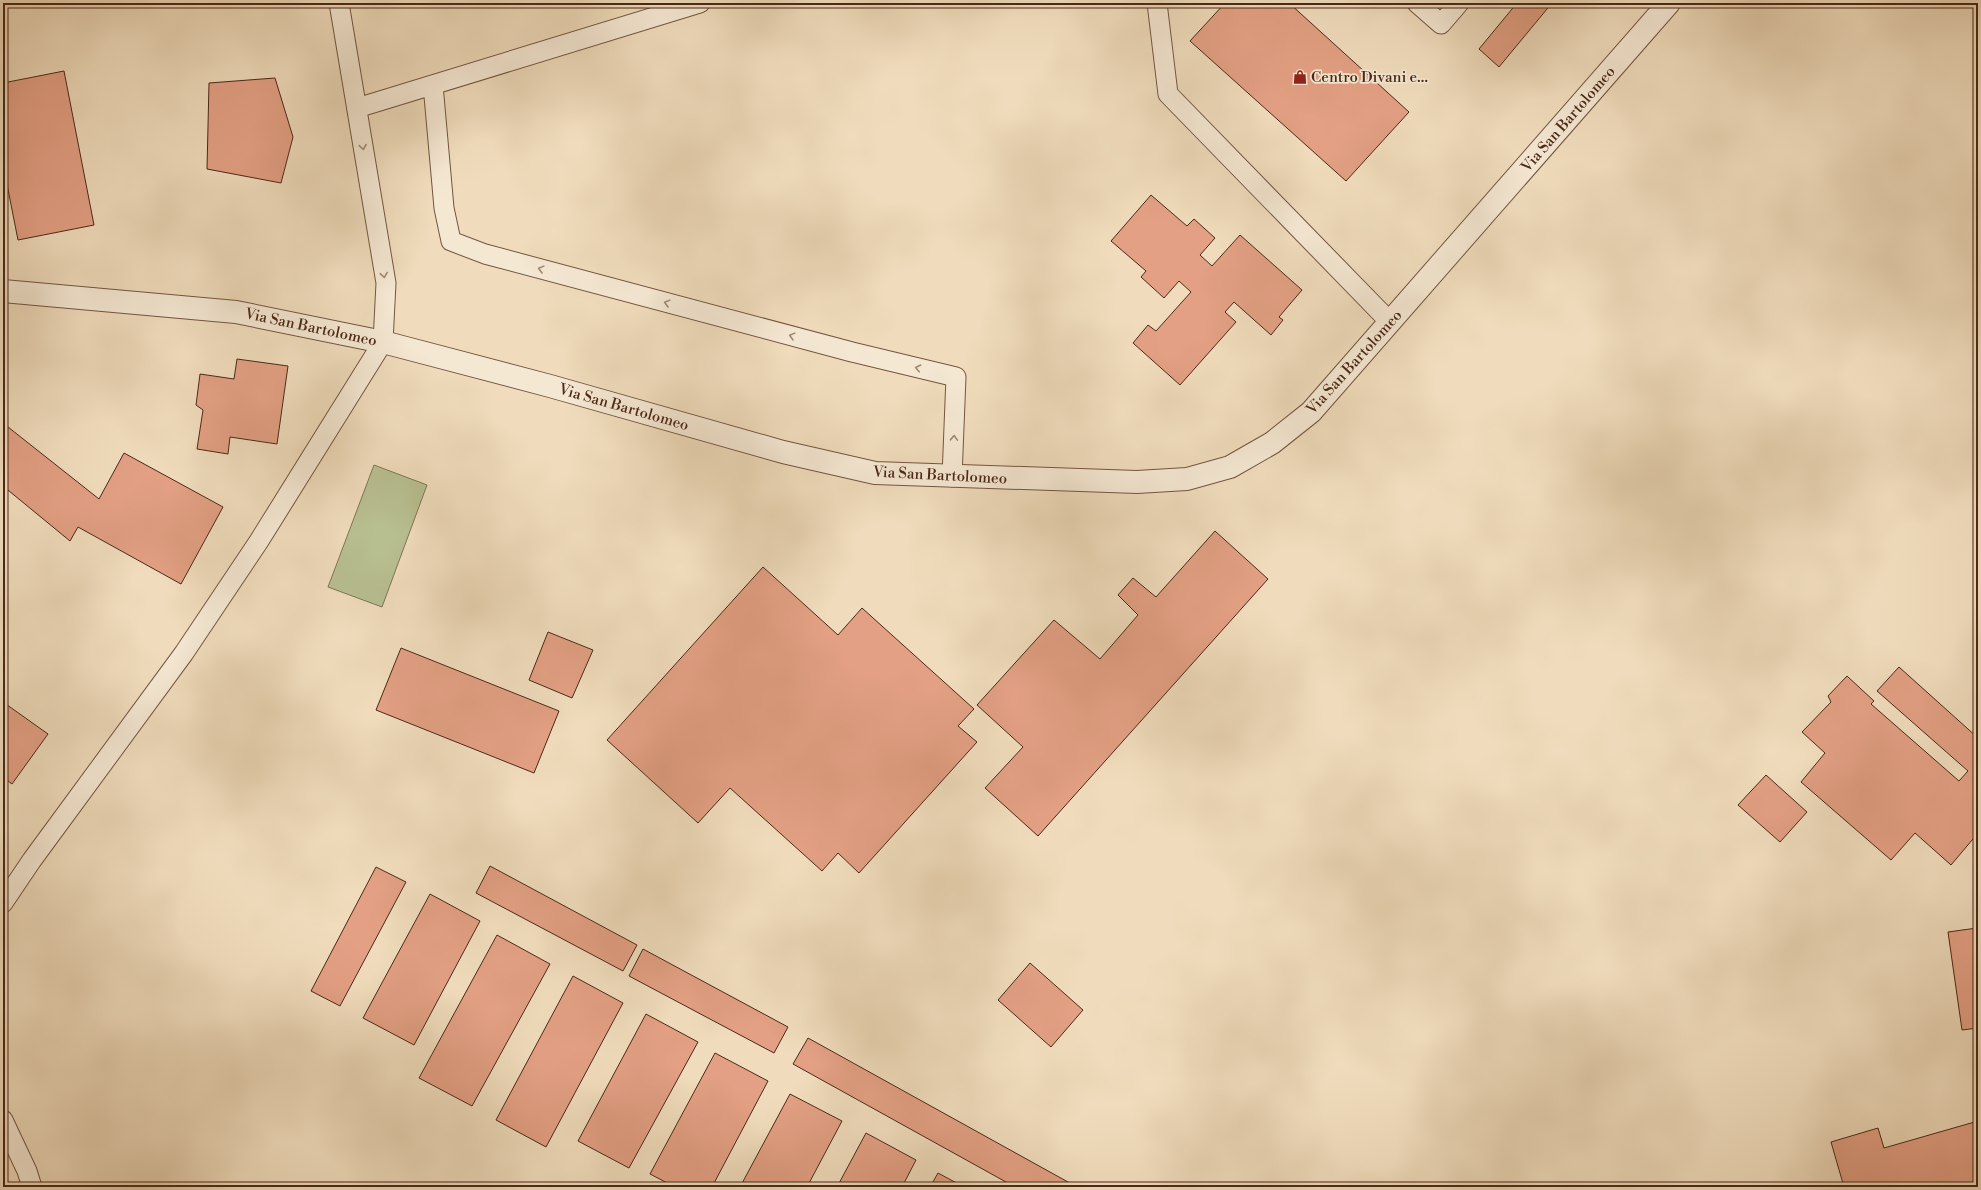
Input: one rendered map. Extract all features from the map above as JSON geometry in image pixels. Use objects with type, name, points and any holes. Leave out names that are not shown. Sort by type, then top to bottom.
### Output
[{"type":"street","name":"Via San Bartolomeo","points":[[3,291],[236,312],[383,342],[550,386],[791,454],[875,474],[1137,482],[1186,479],[1230,467],[1272,443],[1311,412],[1669,3]]},
{"type":"lane","points":[[3,903],[32,860],[184,653],[258,541],[383,342],[386,283],[339,3]]},
{"type":"lane","points":[[357,108],[700,3]]},
{"type":"lane","points":[[1157,3],[1168,94],[1390,322]]},
{"type":"lane","points":[[1417,3],[1441,24],[1460,3]]},
{"type":"lane","points":[[433,84],[444,208],[451,241],[485,254],[852,352],[956,377],[952,477]]},
{"type":"lane","points":[[3,1120],[27,1171],[32,1187]]},
{"type":"green space","points":[[374,465],[427,485],[382,607],[328,587]]},
{"type":"building","points":[[1225,3],[1289,3],[1409,112],[1346,181],[1190,41]]},
{"type":"building","points":[[1517,3],[1552,3],[1499,67],[1479,49]]},
{"type":"building","points":[[64,71],[94,225],[18,240],[3,164],[3,83]]},
{"type":"building","points":[[275,78],[293,137],[281,183],[207,169],[209,83]]},
{"type":"building","points":[[1151,195],[1187,226],[1194,219],[1215,238],[1200,255],[1212,266],[1240,235],[1302,290],[1279,317],[1283,320],[1271,335],[1234,302],[1225,312],[1236,322],[1180,385],[1133,343],[1148,325],[1156,331],[1191,292],[1179,281],[1164,298],[1141,277],[1146,271],[1111,241]]},
{"type":"building","points":[[237,359],[288,366],[277,444],[230,437],[228,454],[197,449],[203,410],[196,405],[200,374],[234,379]]},
{"type":"building","points":[[3,423],[99,499],[124,453],[223,507],[181,584],[78,527],[70,541],[3,486]]},
{"type":"building","points":[[1215,531],[1268,579],[1038,836],[985,788],[1023,747],[977,705],[1054,620],[1100,659],[1138,615],[1118,595],[1133,578],[1156,597]]},
{"type":"building","points":[[763,567],[838,635],[862,608],[974,709],[958,726],[977,742],[859,873],[838,853],[822,871],[730,788],[698,823],[607,740]]},
{"type":"building","points":[[548,632],[593,650],[572,698],[529,680]]},
{"type":"building","points":[[401,648],[559,711],[534,773],[376,710]]},
{"type":"building","points":[[1899,667],[1978,738],[1978,833],[1951,865],[1915,833],[1891,860],[1801,782],[1825,753],[1802,732],[1831,702],[1828,696],[1847,676],[1874,701],[1871,704],[1959,781],[1968,771],[1877,691]]},
{"type":"building","points":[[3,702],[48,734],[12,784],[3,777]]},
{"type":"building","points":[[1766,775],[1807,812],[1780,842],[1738,805]]},
{"type":"building","points":[[490,866],[637,945],[623,971],[476,893]]},
{"type":"building","points":[[376,867],[406,882],[340,1006],[311,991]]},
{"type":"building","points":[[430,894],[480,921],[414,1045],[363,1018]]},
{"type":"building","points":[[1978,923],[1978,1028],[1962,1030],[1948,932],[1977,928],[1976,924]]},
{"type":"building","points":[[497,935],[550,964],[472,1106],[419,1078]]},
{"type":"building","points":[[643,949],[788,1027],[774,1053],[629,976]]},
{"type":"building","points":[[1030,963],[1083,1010],[1051,1047],[998,1000]]},
{"type":"building","points":[[573,976],[623,1003],[546,1147],[496,1120]]},
{"type":"building","points":[[646,1014],[698,1042],[629,1168],[578,1141]]},
{"type":"building","points":[[808,1038],[1077,1187],[1015,1187],[793,1064]]},
{"type":"building","points":[[715,1053],[768,1081],[712,1187],[675,1187],[650,1174]]},
{"type":"building","points":[[790,1094],[842,1121],[807,1187],[740,1187]]},
{"type":"building","points":[[1978,1121],[1978,1187],[1844,1187],[1831,1142],[1878,1128],[1884,1148]]},
{"type":"building","points":[[866,1133],[916,1160],[902,1187],[837,1187]]},
{"type":"building","points":[[938,1173],[964,1187],[930,1187]]},
{"type":"place","name":"Centro Divani e…","points":[[1300,77]]}]
